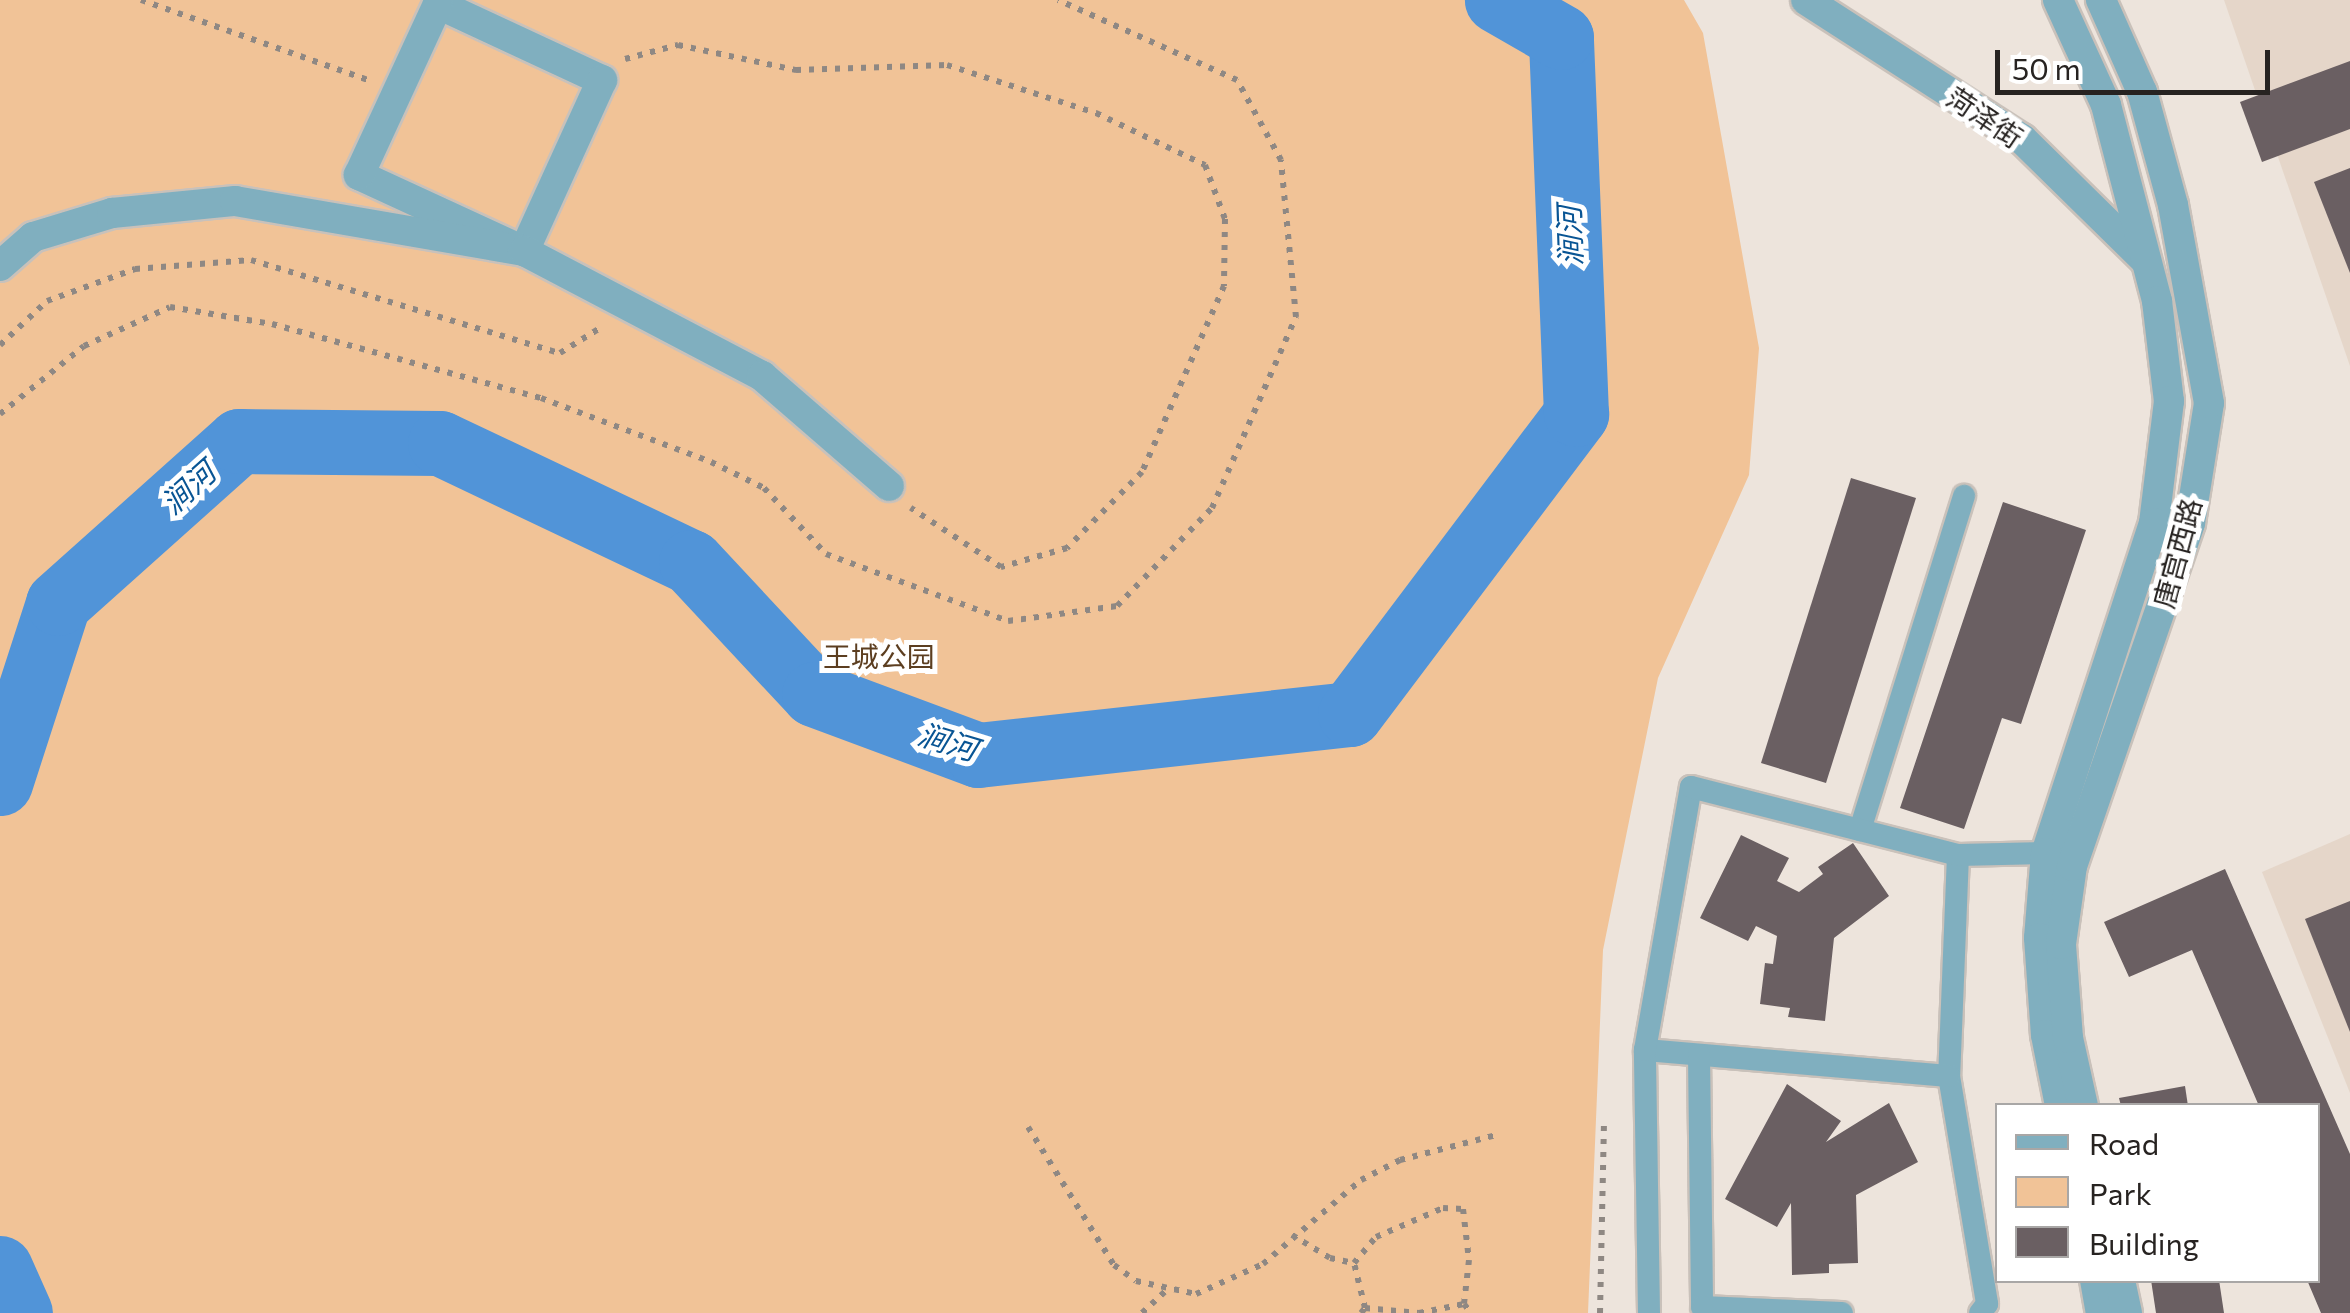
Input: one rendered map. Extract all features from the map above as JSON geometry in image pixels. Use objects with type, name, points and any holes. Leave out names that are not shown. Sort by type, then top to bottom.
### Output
[{"type":"street","name":"菏泽街","points":[[1806,0],[2022,139],[2144,259]]},
{"type":"street","name":"唐宫西路","points":[[2058,0],[2106,105],[2157,301],[2168,402],[2154,523],[2046,853],[2039,938],[2046,1035],[2059,1103]]},
{"type":"street","name":"唐宫西路","points":[[2082,1103],[2068,1038],[2061,944],[2072,866],[2190,523],[2209,403],[2168,186],[2142,92],[2100,0]]},
{"type":"street","points":[[524,251],[602,80],[438,4],[359,175],[524,251],[762,376],[889,486]]},
{"type":"street","points":[[0,266],[33,237],[112,213],[235,201],[524,251]]},
{"type":"street","points":[[2095,1283],[2101,1313]]},
{"type":"street","points":[[2121,1283],[2128,1313]]},
{"type":"lane","points":[[1860,830],[1964,496]]},
{"type":"lane","points":[[1649,1313],[1645,1050],[1691,788],[1958,855],[2046,853]]},
{"type":"lane","points":[[1958,855],[1949,1076],[1987,1304],[1980,1313]]},
{"type":"lane","points":[[1645,1050],[1949,1076]]},
{"type":"lane","points":[[1699,1055],[1702,1306],[1842,1313]]},
{"type":"path","points":[[140,0],[398,90]]},
{"type":"path","points":[[602,80],[631,53],[678,45],[796,70],[947,64],[1096,113],[1205,164],[1225,218],[1224,286],[1190,372],[1142,472],[1130,485],[1067,548],[1001,567],[927,522],[889,486]]},
{"type":"path","points":[[0,344],[47,301],[136,269],[252,260],[560,353],[634,308]]},
{"type":"path","points":[[1600,1313],[1604,1122]]},
{"type":"path","points":[[1028,1127],[1114,1265],[1166,1290],[1196,1294],[1263,1264],[1360,1180],[1400,1160],[1500,1134]]},
{"type":"path","points":[[1354,1262],[1376,1237],[1400,1224],[1444,1208],[1463,1210],[1469,1260],[1464,1304],[1471,1313]]},
{"type":"path","points":[[1292,1235],[1330,1258],[1354,1262]]},
{"type":"path","points":[[1354,1262],[1363,1310],[1419,1313],[1464,1304]]},
{"type":"path","points":[[1142,1313],[1166,1290]]},
{"type":"shaded area","points":[[2224,0],[2350,0],[2350,366]]},
{"type":"shaded area","points":[[2350,834],[2350,1093],[2262,872]]},
{"type":"green space","name":"王城公园","points":[[0,0],[1684,0],[1703,33],[1759,348],[1749,475],[1658,678],[1603,950],[1588,1313],[0,1313]]},
{"type":"building","points":[[2350,61],[2350,129],[2262,162],[2240,102]]},
{"type":"building","points":[[2350,168],[2350,273],[2314,182]]},
{"type":"building","points":[[1851,478],[1916,498],[1826,783],[1761,763]]},
{"type":"building","points":[[2003,502],[2086,530],[2021,724],[2002,718],[1964,829],[1900,808]]},
{"type":"building","points":[[1741,835],[1789,858],[1777,881],[1799,892],[1823,874],[1818,867],[1853,843],[1889,896],[1834,938],[1825,1021],[1788,1017],[1790,1008],[1760,1004],[1765,963],[1773,964],[1777,936],[1756,926],[1748,941],[1700,918]]},
{"type":"building","points":[[2225,869],[2350,1154],[2350,1313],[2321,1313],[2308,1283],[2320,1283],[2320,1103],[2258,1103],[2192,950],[2129,977],[2104,922]]},
{"type":"building","points":[[2350,901],[2350,1032],[2305,919]]},
{"type":"building","points":[[1787,1084],[1841,1121],[1826,1142],[1889,1103],[1918,1162],[1856,1195],[1858,1263],[1829,1264],[1829,1273],[1792,1275],[1791,1203],[1777,1227],[1725,1199]]},
{"type":"building","points":[[2185,1086],[2188,1103],[2120,1103],[2119,1098]]},
{"type":"building","points":[[2151,1283],[2219,1283],[2224,1313],[2156,1313]]},
{"type":"waterway","name":"涧河","points":[[0,783],[58,603],[239,441],[440,443],[691,562],[814,694],[978,755],[1350,714],[1576,414],[1561,37],[1497,0]]},
{"type":"waterway","name":"涧河","points":[[0,1268],[20,1313]]}]
